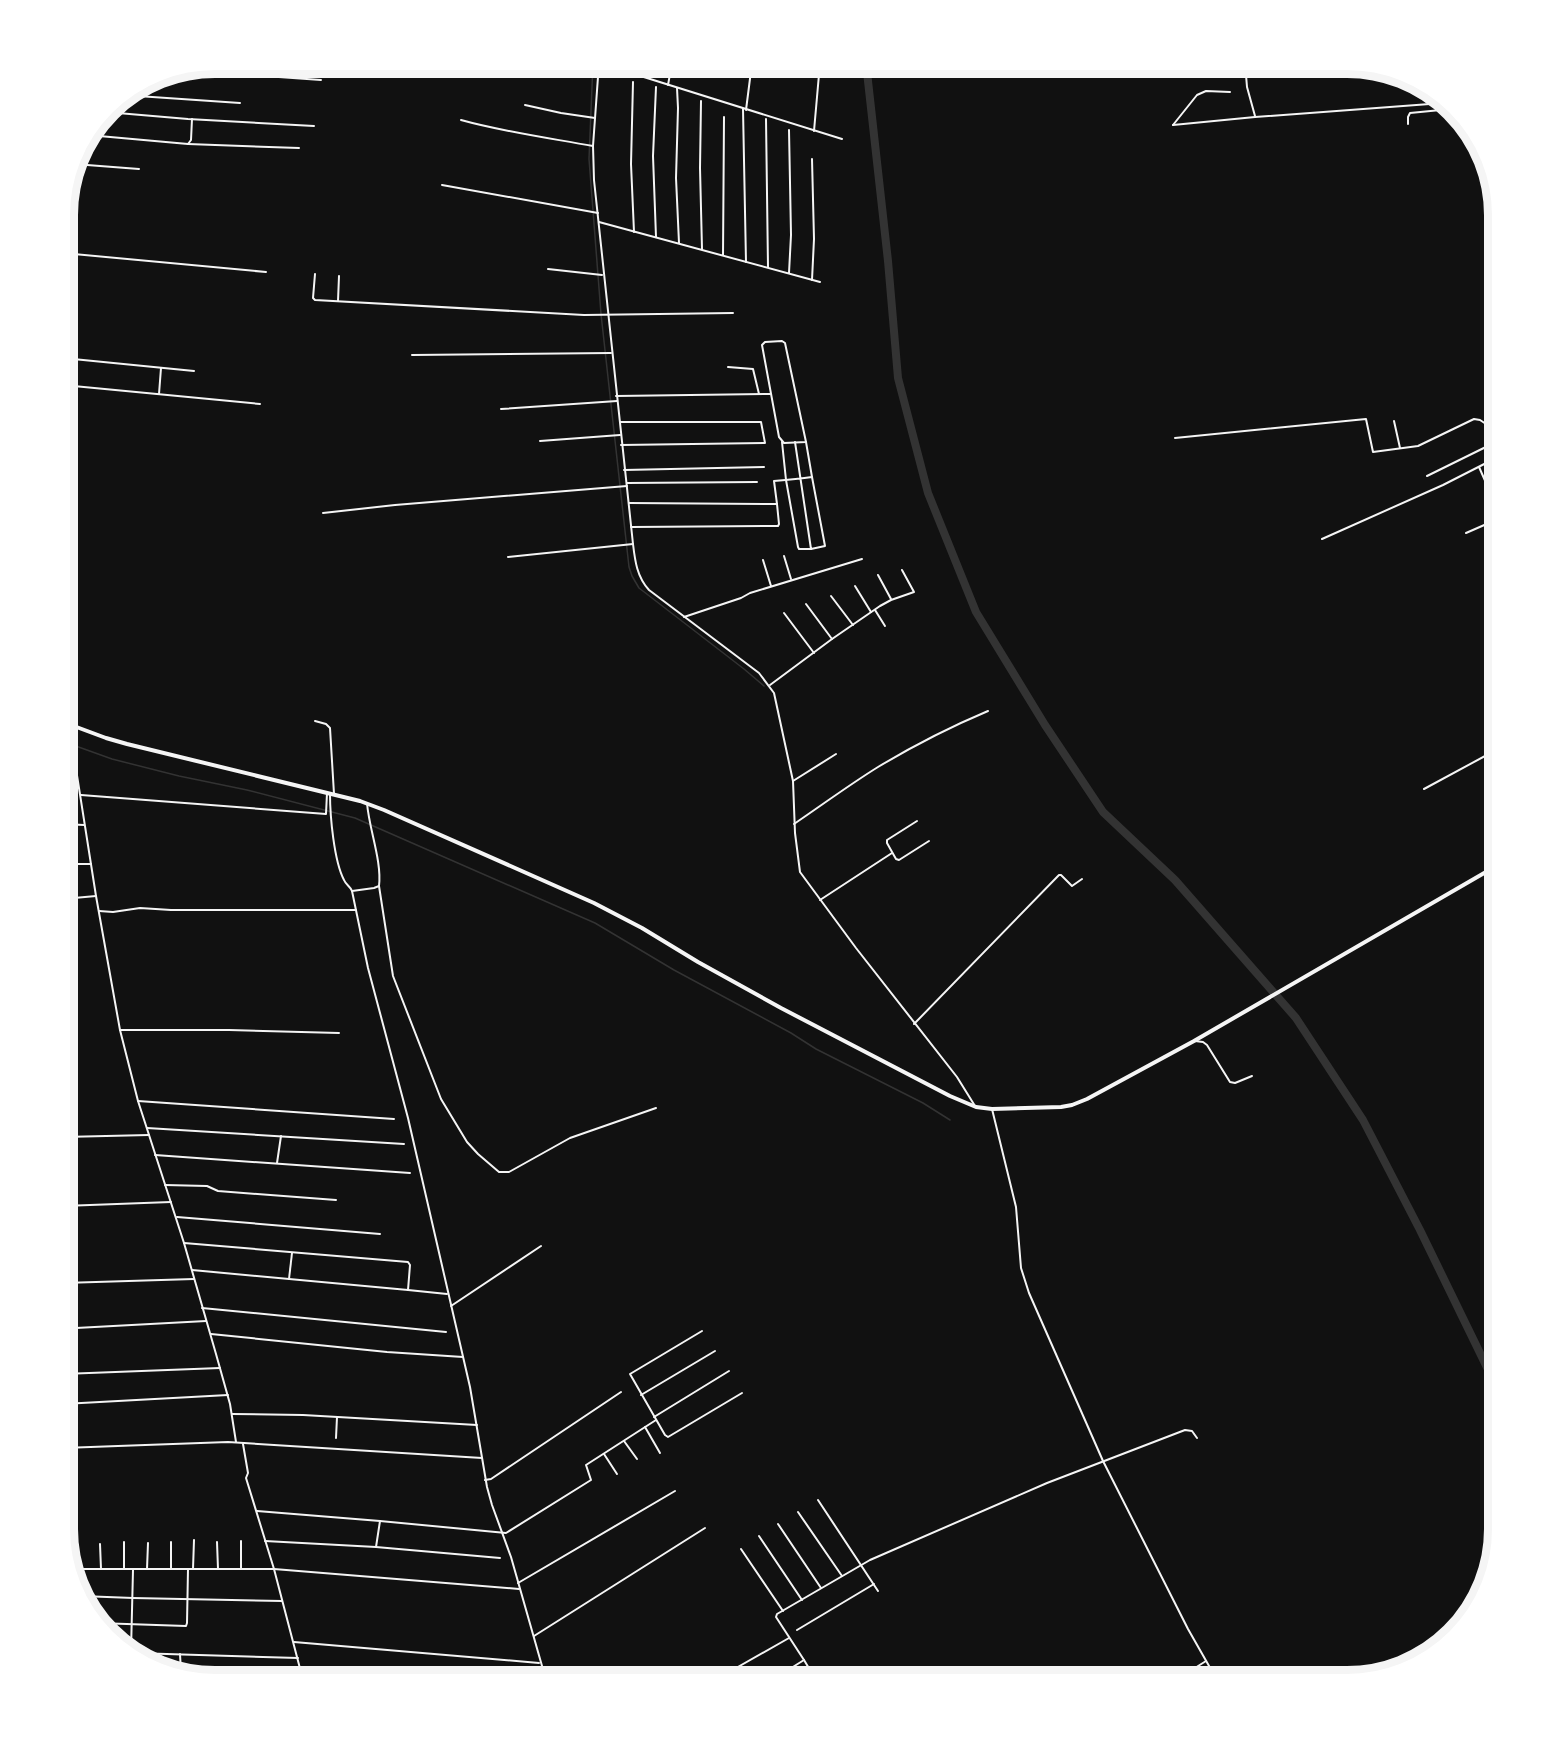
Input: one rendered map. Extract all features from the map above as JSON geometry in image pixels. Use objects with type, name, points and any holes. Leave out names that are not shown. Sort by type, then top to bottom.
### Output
[{"type":"highway","points":[[74,726],[128,744],[367,803],[384,810],[594,903],[781,1008],[950,1096],[976,1107],[992,1109],[1072,1105],[1102,1092],[1488,871]]},
{"type":"street","points":[[236,74],[321,80]]},
{"type":"street","points":[[598,74],[593,146],[604,316],[619,422],[617,435],[621,445],[638,572],[642,582],[654,594],[759,673],[770,685],[779,712],[793,781],[794,824],[800,872],[914,1024],[957,1077],[976,1107]]},
{"type":"street","points":[[633,74],[842,139]]},
{"type":"street","points":[[668,85],[670,74]]},
{"type":"street","points":[[746,262],[745,109],[750,74]]},
{"type":"street","points":[[814,131],[819,74]]},
{"type":"street","points":[[1246,74],[1255,117]]},
{"type":"street","points":[[633,82],[631,164],[634,232]]},
{"type":"street","points":[[656,87],[653,156],[656,237]]},
{"type":"street","points":[[677,88],[676,178],[680,243]]},
{"type":"street","points":[[1230,92],[1206,91],[1197,95],[1173,125],[1433,104]]},
{"type":"street","points":[[138,96],[240,103]]},
{"type":"street","points":[[701,101],[702,249]]},
{"type":"street","points":[[525,105],[595,118]]},
{"type":"street","points":[[1408,123],[1410,112],[1440,110]]},
{"type":"street","points":[[118,113],[314,126]]},
{"type":"street","points":[[723,255],[724,117]]},
{"type":"street","points":[[188,144],[191,140],[192,119]]},
{"type":"street","points":[[766,119],[768,267]]},
{"type":"street","points":[[461,120],[486,127],[593,146]]},
{"type":"street","points":[[789,130],[791,235],[789,273]]},
{"type":"street","points":[[98,136],[188,144],[299,148]]},
{"type":"street","points":[[812,159],[814,239],[812,280]]},
{"type":"street","points":[[83,165],[139,169]]},
{"type":"street","points":[[442,185],[598,213]]},
{"type":"street","points":[[599,222],[820,282]]},
{"type":"street","points":[[74,254],[266,272]]},
{"type":"street","points":[[548,269],[603,275]]},
{"type":"street","points":[[315,274],[314,299],[604,316],[733,313]]},
{"type":"street","points":[[338,301],[339,276]]},
{"type":"street","points":[[782,341],[786,344],[826,543],[824,547],[798,548],[782,442],[779,438],[770,394],[762,345],[765,342],[782,341]]},
{"type":"street","points":[[412,355],[610,353]]},
{"type":"street","points":[[74,359],[194,371]]},
{"type":"street","points":[[728,367],[753,369],[759,394]]},
{"type":"street","points":[[159,394],[161,368]]},
{"type":"street","points":[[74,386],[260,404]]},
{"type":"street","points":[[616,396],[770,394]]},
{"type":"street","points":[[501,409],[616,401]]},
{"type":"street","points":[[1175,438],[1366,419],[1373,452],[1418,446],[1474,419],[1488,425]]},
{"type":"street","points":[[1394,421],[1400,448]]},
{"type":"street","points":[[619,422],[761,422],[765,443],[621,445]]},
{"type":"street","points":[[540,441],[617,435]]},
{"type":"street","points":[[782,442],[806,442]]},
{"type":"street","points":[[795,442],[811,549]]},
{"type":"street","points":[[1427,476],[1488,446]]},
{"type":"street","points":[[1322,539],[1488,462]]},
{"type":"street","points":[[624,470],[764,467]]},
{"type":"street","points":[[1479,467],[1488,487]]},
{"type":"street","points":[[631,527],[778,526],[774,481],[812,477]]},
{"type":"street","points":[[323,513],[626,485],[757,482]]},
{"type":"street","points":[[628,503],[777,504]]},
{"type":"street","points":[[1466,533],[1488,523]]},
{"type":"street","points":[[508,557],[633,544]]},
{"type":"street","points":[[784,556],[792,580]]},
{"type":"street","points":[[684,617],[771,586],[862,559]]},
{"type":"street","points":[[763,560],[771,586]]},
{"type":"street","points":[[770,685],[832,639],[891,600],[914,592],[902,570]]},
{"type":"street","points":[[878,575],[891,600]]},
{"type":"street","points":[[855,586],[885,626]]},
{"type":"street","points":[[831,596],[853,625]]},
{"type":"street","points":[[806,604],[832,639]]},
{"type":"street","points":[[784,613],[814,652]]},
{"type":"street","points":[[794,824],[894,758],[988,711]]},
{"type":"street","points":[[315,721],[326,724],[330,728],[328,810],[340,869],[344,881],[351,887],[387,1041],[408,1118],[464,1357],[485,1480],[520,1589],[542,1670]]},
{"type":"street","points":[[793,781],[836,754]]},
{"type":"street","points":[[1424,789],[1488,754]]},
{"type":"street","points":[[74,755],[120,1030],[138,1101],[184,1243],[228,1395],[236,1442]]},
{"type":"street","points":[[81,795],[324,814],[328,810]]},
{"type":"street","points":[[367,803],[393,976],[437,1092],[467,1142],[499,1172],[509,1172],[570,1138],[656,1108]]},
{"type":"street","points":[[917,821],[886,841],[892,853],[899,860],[929,841]]},
{"type":"street","points":[[74,824],[85,825]]},
{"type":"street","points":[[820,900],[892,853]]},
{"type":"street","points":[[74,864],[91,864]]},
{"type":"street","points":[[914,1024],[1059,875],[1072,886],[1082,879]]},
{"type":"street","points":[[352,891],[379,886]]},
{"type":"street","points":[[74,898],[96,896]]},
{"type":"street","points":[[99,911],[113,912],[140,908],[356,910]]},
{"type":"street","points":[[187,1025],[187,1030]]},
{"type":"street","points":[[120,1030],[339,1033]]},
{"type":"street","points":[[1194,1041],[1208,1045],[1230,1082],[1235,1083],[1252,1076]]},
{"type":"street","points":[[138,1101],[394,1119]]},
{"type":"street","points":[[992,1109],[1016,1207],[1023,1277],[1103,1461],[1211,1670]]},
{"type":"street","points":[[147,1128],[404,1144]]},
{"type":"street","points":[[74,1137],[149,1136]]},
{"type":"street","points":[[277,1163],[281,1136]]},
{"type":"street","points":[[155,1155],[410,1173]]},
{"type":"street","points":[[165,1185],[207,1186],[218,1191],[336,1200]]},
{"type":"street","points":[[74,1206],[171,1202]]},
{"type":"street","points":[[176,1217],[380,1234]]},
{"type":"street","points":[[184,1243],[409,1262],[408,1290]]},
{"type":"street","points":[[451,1306],[541,1246]]},
{"type":"street","points":[[289,1279],[292,1253]]},
{"type":"street","points":[[191,1270],[448,1294]]},
{"type":"street","points":[[74,1283],[194,1279]]},
{"type":"street","points":[[202,1308],[446,1332]]},
{"type":"street","points":[[76,1328],[206,1321]]},
{"type":"street","points":[[702,1331],[630,1374],[665,1436],[668,1437],[742,1393]]},
{"type":"street","points":[[211,1335],[397,1353],[464,1357]]},
{"type":"street","points":[[641,1395],[715,1351]]},
{"type":"street","points":[[74,1374],[220,1368]]},
{"type":"street","points":[[257,1511],[506,1533],[591,1480],[586,1466],[729,1371]]},
{"type":"street","points":[[485,1480],[490,1479],[621,1392]]},
{"type":"street","points":[[74,1403],[228,1395]]},
{"type":"street","points":[[232,1414],[477,1425]]},
{"type":"street","points":[[336,1438],[337,1417]]},
{"type":"street","points":[[645,1427],[660,1453]]},
{"type":"street","points":[[810,1670],[776,1617],[777,1614],[862,1565],[1047,1483],[1185,1430],[1192,1431],[1197,1438]]},
{"type":"street","points":[[624,1441],[637,1459]]},
{"type":"street","points":[[74,1447],[236,1442],[482,1458]]},
{"type":"street","points":[[243,1443],[249,1473],[246,1478],[274,1569],[301,1670]]},
{"type":"street","points":[[604,1454],[617,1474]]},
{"type":"street","points":[[518,1583],[675,1491]]},
{"type":"street","points":[[818,1500],[878,1591]]},
{"type":"street","points":[[798,1512],[842,1576]]},
{"type":"street","points":[[376,1547],[380,1521]]},
{"type":"street","points":[[778,1524],[821,1588]]},
{"type":"street","points":[[534,1636],[705,1528]]},
{"type":"street","points":[[759,1536],[802,1600]]},
{"type":"street","points":[[193,1569],[194,1540]]},
{"type":"street","points":[[241,1541],[241,1569]]},
{"type":"street","points":[[265,1541],[376,1547],[500,1558]]},
{"type":"street","points":[[124,1542],[124,1569]]},
{"type":"street","points":[[171,1542],[171,1569]]},
{"type":"street","points":[[218,1542],[218,1569]]},
{"type":"street","points":[[77,1543],[78,1562]]},
{"type":"street","points":[[147,1569],[148,1543]]},
{"type":"street","points":[[100,1544],[100,1569]]},
{"type":"street","points":[[741,1549],[783,1611]]},
{"type":"street","points":[[80,1569],[274,1569],[520,1589]]},
{"type":"street","points":[[111,1623],[186,1626],[188,1623],[189,1569]]},
{"type":"street","points":[[132,1642],[133,1570]]},
{"type":"street","points":[[797,1630],[874,1584]]},
{"type":"street","points":[[91,1596],[282,1601]]},
{"type":"street","points":[[733,1670],[789,1638]]},
{"type":"street","points":[[294,1642],[540,1663]]},
{"type":"street","points":[[147,1653],[298,1658]]},
{"type":"street","points":[[180,1654],[180,1665]]},
{"type":"street","points":[[788,1670],[804,1660]]},
{"type":"street","points":[[1192,1670],[1206,1661]]},
{"type":"waterway","points":[[593,74],[589,159],[601,314],[629,567],[639,588],[764,686]]},
{"type":"waterway","points":[[867,74],[888,261],[898,378],[928,493],[976,612],[1045,725],[1103,812],[1175,880],[1296,1018],[1363,1120],[1488,1369]]},
{"type":"waterway","points":[[74,745],[112,759],[355,818],[595,923],[816,1049],[923,1103],[950,1120]]}]
